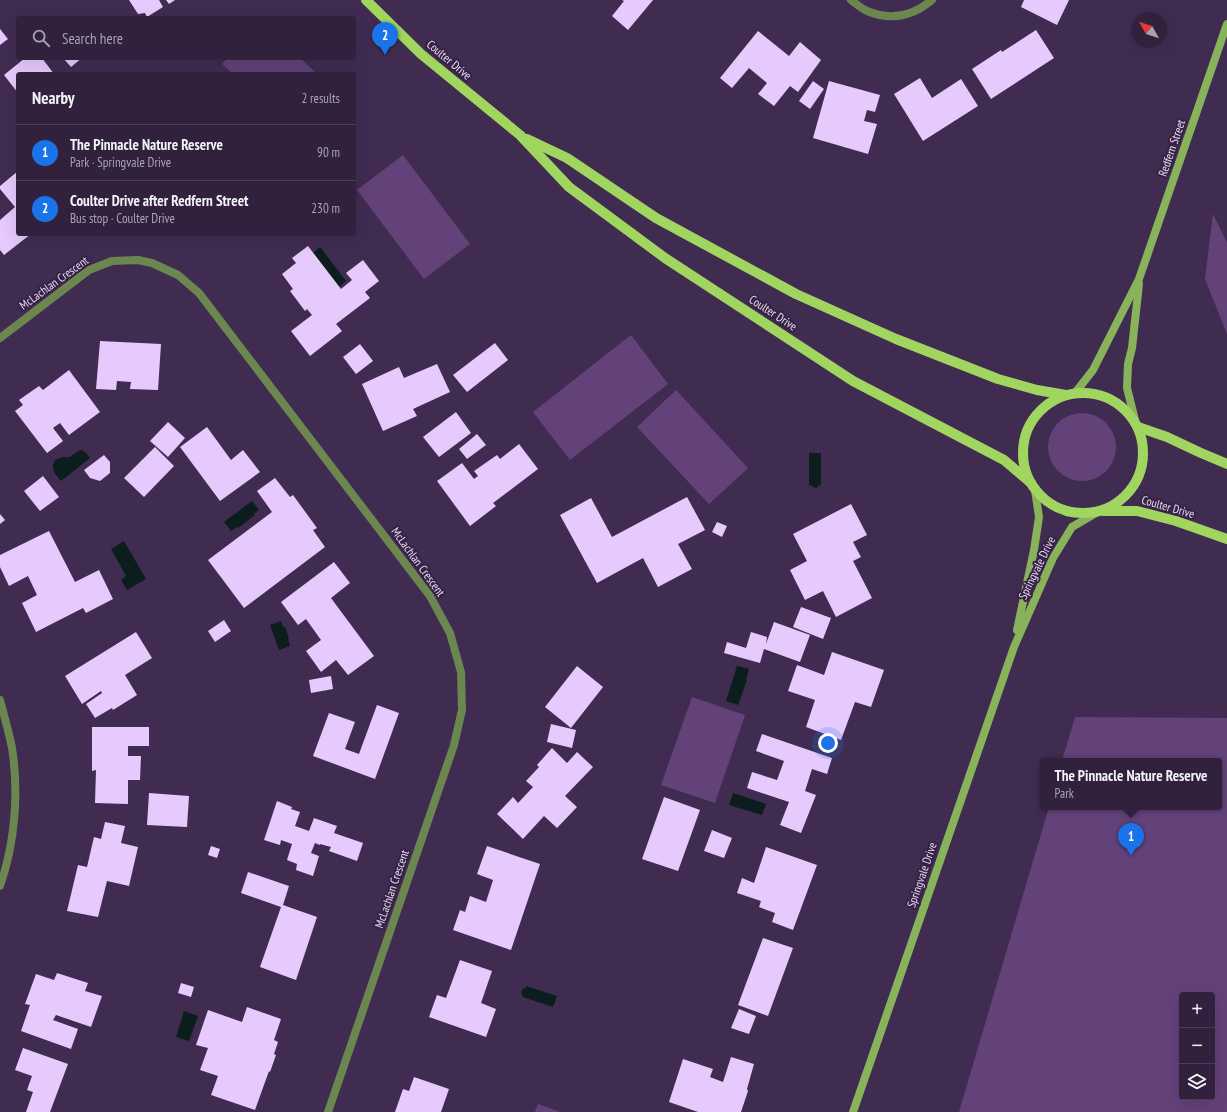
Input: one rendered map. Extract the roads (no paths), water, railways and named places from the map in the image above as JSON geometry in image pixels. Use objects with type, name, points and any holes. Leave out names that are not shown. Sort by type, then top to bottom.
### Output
[{"type":"main road","name":"Coulter Drive","points":[[366,0],[421,54],[520,135],[569,187],[665,258],[853,381],[1004,460],[1033,487]]},
{"type":"main road","name":"Redfern Street","points":[[1070,394],[1093,370],[1139,279],[1227,24]]},
{"type":"main road","name":"Coulter Drive","points":[[520,135],[567,158],[656,218],[796,294],[896,339],[998,379],[1037,390],[1070,394]]},
{"type":"main road","name":"Redfern Street","points":[[1136,423],[1127,388],[1128,364],[1132,348],[1139,279]]},
{"type":"main road","points":[[1092,393],[1108,398],[1123,407],[1136,423],[1144,447],[1142,468],[1134,487],[1120,502],[1099,512],[1079,514],[1062,510],[1047,502],[1033,487],[1023,463],[1024,441],[1032,421],[1046,405],[1070,394],[1092,393]]},
{"type":"main road","points":[[1136,423],[1227,464]]},
{"type":"main road","name":"Springvale Drive","points":[[1014,647],[1034,550],[1039,517],[1033,487]]},
{"type":"main road","name":"Coulter Drive","points":[[1099,512],[1137,511],[1227,539]]},
{"type":"main road","name":"Springvale Drive","points":[[853,1112],[1014,647],[1053,558],[1072,527],[1099,512]]},
{"type":"street","points":[[852,0],[866,11],[885,16],[904,16],[922,8],[932,0]]},
{"type":"street","name":"McLachlan Crescent","points":[[0,338],[89,270],[112,261],[138,260],[152,263],[178,275],[199,294],[430,596],[450,633],[461,672],[462,710],[454,745],[328,1112]]},
{"type":"street","points":[[0,700],[12,748],[16,799],[14,824],[5,872],[0,886]]},
{"type":"place","name":"Coulter Drive after Redfern Street","points":[[385,55]]},
{"type":"place","name":"The Pinnacle Nature Reserve","points":[[1131,856]]}]
